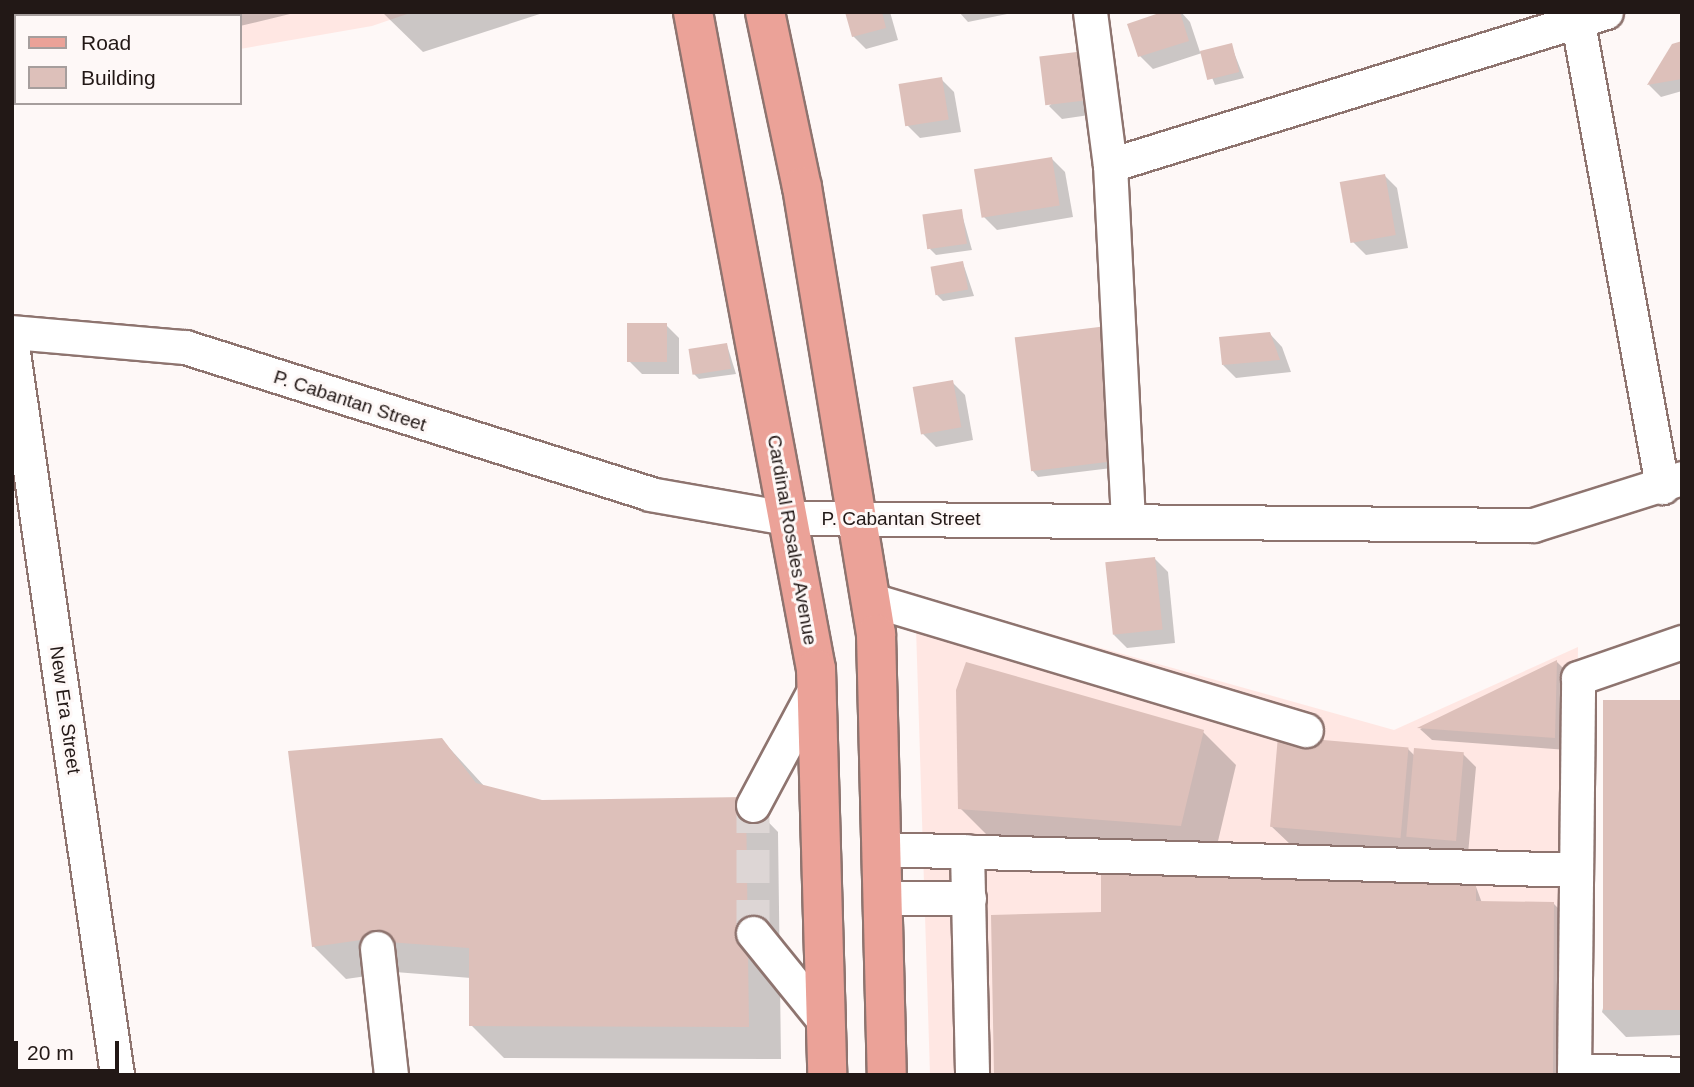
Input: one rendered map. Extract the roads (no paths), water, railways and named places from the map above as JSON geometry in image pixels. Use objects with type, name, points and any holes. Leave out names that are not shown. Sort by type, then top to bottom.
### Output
[{"type":"main road","name":"Cardinal Rosales Avenue","points":[[693,12],[816,687],[827,1075]]},
{"type":"main road","points":[[765,12],[872,600],[887,1075]]},
{"type":"street","points":[[1090,12],[1110,165],[1128,520]]},
{"type":"street","points":[[1110,165],[1586,15],[1672,482]]},
{"type":"street","name":"P. Cabantan Street","points":[[12,332],[185,347],[650,494],[786,518],[857,522],[1128,520],[1533,525],[1672,482]]},
{"type":"street","name":"New Era Street","points":[[12,345],[117,1075]]},
{"type":"street","points":[[872,600],[1306,730]]},
{"type":"street","points":[[1682,642],[1578,678],[1574,1072],[1682,1074]]},
{"type":"street","points":[[753,804],[816,687]]},
{"type":"street","points":[[881,849],[1576,870]]},
{"type":"street","points":[[967,851],[972,1075]]},
{"type":"street","points":[[882,898],[968,898]]},
{"type":"street","points":[[753,933],[826,1023]]},
{"type":"street","points":[[377,948],[391,1075]]},
{"type":"tunnel","points":[[753,805],[753,933]]}]
